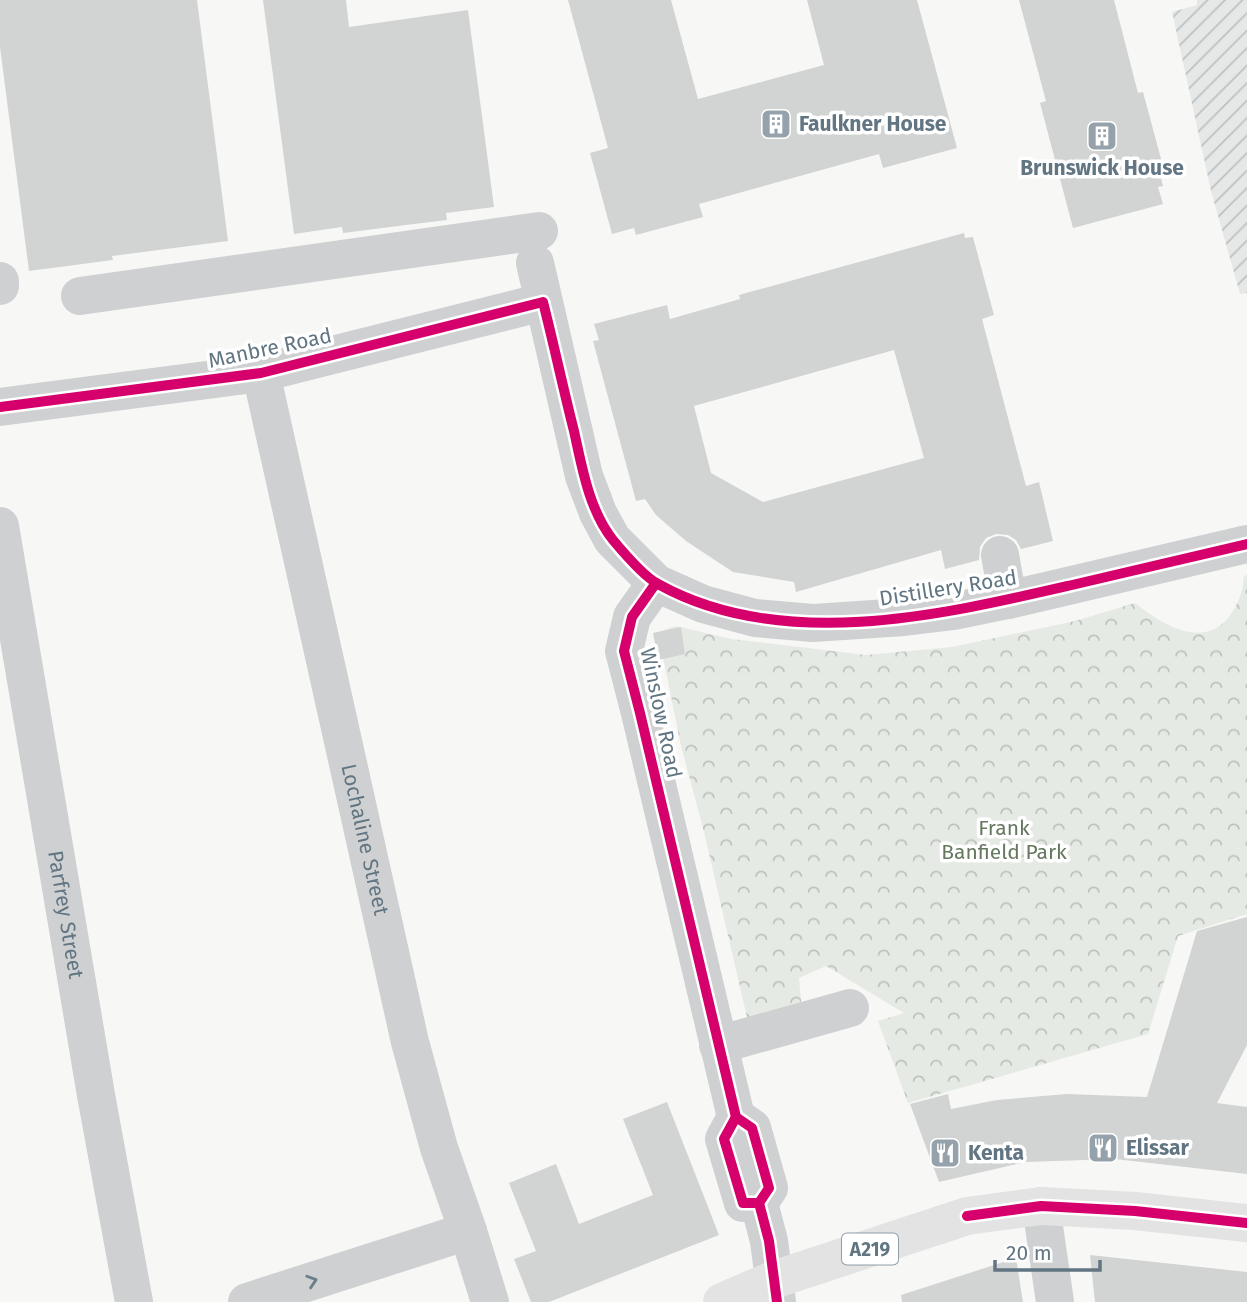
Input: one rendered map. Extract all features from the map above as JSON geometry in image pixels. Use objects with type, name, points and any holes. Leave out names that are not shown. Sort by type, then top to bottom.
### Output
[{"type":"main road","name":"A219","points":[[722,1302],[775,1291],[967,1216],[1041,1206],[1135,1211],[1247,1223]]},
{"type":"street","points":[[80,296],[537,247],[543,302],[584,477],[612,539],[656,583]]},
{"type":"street","name":"Manbre Road","points":[[0,407],[261,373],[543,302]]},
{"type":"street","name":"Lochaline Street","points":[[261,373],[411,1042],[439,1148],[490,1302]]},
{"type":"street","name":"Parfrey Street","points":[[0,526],[96,1095],[134,1302]]},
{"type":"street","name":"Distillery Road","points":[[656,583],[703,604],[755,618],[813,624],[954,611],[1247,544]]},
{"type":"street","points":[[1000,555],[1008,600]]},
{"type":"street","name":"Winslow Road","points":[[656,583],[632,617],[624,651],[736,1117],[752,1128],[769,1188],[759,1203],[769,1241],[775,1291]]},
{"type":"street","points":[[718,1045],[850,1008]]},
{"type":"street","points":[[1041,1206],[1055,1302]]},
{"type":"street","points":[[247,1302],[468,1231]]},
{"type":"shaded area","points":[[1197,0],[1247,0],[1247,293],[1240,294],[1211,191],[1172,12],[1197,5]]},
{"type":"green space","name":"Frank Banfield Park","points":[[1247,575],[1247,914],[1178,936],[1148,1034],[908,1103],[878,1021],[904,1013],[826,966],[799,978],[802,1012],[749,1026],[681,746],[658,632],[676,626],[732,639],[866,655],[952,647],[1075,621],[1135,603],[1171,626],[1198,633],[1211,631],[1222,624],[1233,611],[1242,591],[1244,576]]},
{"type":"building","points":[[0,0],[197,0],[228,241],[112,256],[113,260],[29,271],[0,47]]},
{"type":"building","points":[[263,0],[346,0],[349,27],[468,10],[494,207],[446,213],[447,220],[343,233],[342,227],[294,234]]},
{"type":"building","name":"Faulkner House","points":[[568,0],[671,0],[698,99],[824,65],[807,0],[917,0],[957,148],[883,168],[879,154],[699,204],[703,217],[636,235],[634,228],[612,234],[590,153],[608,148]]},
{"type":"building","name":"Brunswick House","points":[[1019,0],[1114,0],[1138,93],[1143,92],[1164,170],[1159,170],[1163,186],[1158,187],[1163,204],[1073,228],[1040,103],[1046,101]]},
{"type":"building","points":[[964,233],[965,238],[973,237],[994,315],[982,319],[1026,486],[1039,482],[1053,541],[1021,549],[1016,540],[1008,535],[996,534],[986,538],[980,547],[979,560],[945,569],[941,550],[796,592],[794,582],[733,572],[686,541],[656,515],[645,499],[636,501],[593,341],[599,340],[594,324],[667,305],[670,319],[740,299],[739,295]],"holes":[[[894,350],[924,458],[763,502],[711,473],[694,406]]]},
{"type":"building","points":[[681,627],[685,654],[658,660],[653,633]]},
{"type":"building","points":[[1247,917],[1247,1045],[1217,1103],[1247,1107],[1247,1174],[1115,1159],[1026,1162],[939,1182],[910,1104],[948,1094],[951,1109],[997,1100],[1067,1094],[1147,1097],[1197,931]]},
{"type":"building","points":[[667,1102],[719,1235],[549,1302],[531,1302],[514,1259],[536,1251],[509,1183],[556,1164],[579,1224],[653,1195],[623,1119]]},
{"type":"building","points":[[1090,1255],[1247,1272],[1247,1302],[1095,1302]]},
{"type":"building","points":[[1016,1258],[1023,1302],[902,1302],[901,1295]]},
{"type":"cycle path","points":[[0,407],[261,373],[543,302],[584,473],[598,515],[613,540],[653,581],[706,605],[757,617],[809,623],[863,622],[917,616],[1022,596],[1247,544]]},
{"type":"cycle path","points":[[656,583],[632,617],[624,651],[736,1117],[752,1128],[769,1188],[759,1203],[769,1241],[777,1302]]},
{"type":"cycle path","points":[[736,1117],[724,1139],[743,1203],[759,1203]]},
{"type":"cycle path","points":[[967,1216],[1041,1206],[1135,1211],[1247,1223]]},
{"type":"place","name":"Faulkner House","points":[[776,124]]},
{"type":"place","name":"Brunswick House","points":[[1102,136]]},
{"type":"place","name":"Elissar","points":[[1103,1148]]},
{"type":"place","name":"Kenta","points":[[945,1153]]}]
